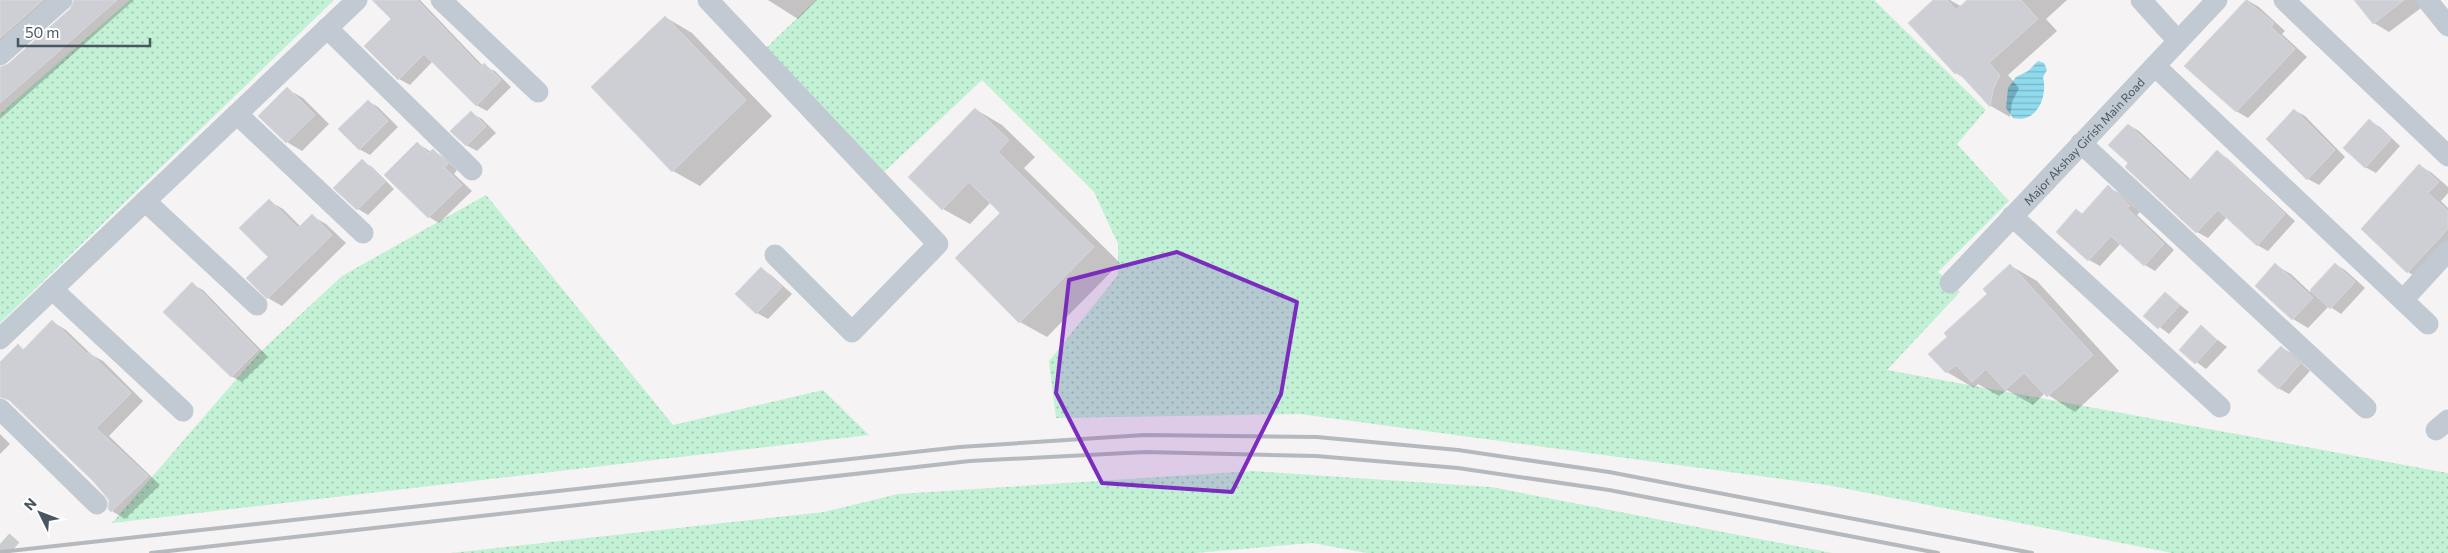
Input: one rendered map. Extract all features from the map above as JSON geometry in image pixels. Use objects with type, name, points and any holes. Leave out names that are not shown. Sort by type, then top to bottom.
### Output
[{"type":"street","points":[[0,55],[62,0]]},
{"type":"street","points":[[0,339],[357,0]]},
{"type":"street","points":[[441,0],[538,92]]},
{"type":"street","points":[[708,0],[938,244],[852,332],[775,255]]},
{"type":"street","points":[[2141,0],[2178,41]]},
{"type":"street","name":"Major Akshay Girish Main Road","points":[[1950,283],[2217,0]]},
{"type":"street","points":[[2284,0],[2448,156]]},
{"type":"street","points":[[2427,0],[2448,26]]},
{"type":"street","points":[[327,28],[472,170]]},
{"type":"street","points":[[2154,66],[2428,324]]},
{"type":"street","points":[[237,114],[363,233]]},
{"type":"street","points":[[2081,143],[2366,408]]},
{"type":"street","points":[[146,201],[257,305]]},
{"type":"street","points":[[2012,216],[2220,407]]},
{"type":"street","points":[[2403,300],[2448,250]]},
{"type":"street","points":[[52,289],[183,411]]},
{"type":"street","points":[[0,409],[97,504]]},
{"type":"highlighted area","points":[[1177,252],[1297,302],[1281,394],[1232,492],[1102,483],[1056,393],[1069,280]]},
{"type":"green space","points":[[130,0],[334,0],[0,323],[0,114]]},
{"type":"green space","points":[[816,0],[1874,0],[1986,110],[1957,144],[2009,201],[1938,272],[1960,292],[1887,370],[2448,473],[2448,553],[2172,553],[1827,485],[1300,414],[1056,418],[1049,361],[1118,275],[1118,244],[1094,192],[982,80],[884,172],[766,48]]},
{"type":"green space","points":[[486,195],[673,425],[823,390],[869,435],[112,523],[260,352],[342,276]]},
{"type":"green space","points":[[1253,471],[1491,487],[1832,553],[1367,553],[1312,543],[1195,553],[451,553],[824,512],[898,494]]},
{"type":"water","points":[[2038,61],[2044,63],[2047,70],[2043,77],[2044,92],[2039,107],[2029,117],[2013,118],[2006,108],[2008,88],[2016,77],[2028,71]]},
{"type":"building","points":[[0,0],[43,0],[0,38]]},
{"type":"building","points":[[74,0],[117,0],[0,103],[0,67],[8,64],[70,9]]},
{"type":"building","points":[[372,0],[417,0],[481,67],[484,63],[501,80],[476,106],[424,54],[398,80],[364,46],[391,19]]},
{"type":"building","points":[[1933,0],[1947,0],[1956,10],[1967,0],[2021,0],[2038,19],[1989,63],[2000,75],[1993,90],[1990,107],[1958,72],[1955,74],[1908,23]]},
{"type":"building","points":[[2246,0],[2274,23],[2271,27],[2295,49],[2236,112],[2184,66]]},
{"type":"building","points":[[2354,0],[2404,0],[2373,24]]},
{"type":"building","points":[[665,16],[746,100],[672,172],[591,87]]},
{"type":"building","points":[[287,87],[315,115],[286,143],[258,116]]},
{"type":"building","points":[[368,100],[388,121],[359,150],[338,129]]},
{"type":"building","points":[[975,108],[1009,140],[998,152],[1094,247],[1019,323],[955,258],[1000,213],[969,182],[942,210],[908,177]]},
{"type":"building","points":[[2294,109],[2335,150],[2307,180],[2266,139]]},
{"type":"building","points":[[471,111],[486,126],[466,146],[450,131]]},
{"type":"building","points":[[2369,119],[2391,139],[2365,168],[2343,148]]},
{"type":"building","points":[[2128,124],[2189,181],[2217,150],[2285,214],[2257,246],[2218,210],[2196,233],[2125,167],[2128,163],[2108,145]]},
{"type":"building","points":[[417,142],[428,153],[433,149],[448,164],[444,167],[462,185],[428,218],[384,175]]},
{"type":"building","points":[[362,159],[385,182],[357,210],[333,188]]},
{"type":"building","points":[[2419,164],[2439,182],[2428,193],[2448,211],[2448,229],[2407,273],[2361,229]]},
{"type":"building","points":[[2108,185],[2130,206],[2127,208],[2164,244],[2144,266],[2111,236],[2088,261],[2056,232],[2076,209],[2082,214]]},
{"type":"building","points":[[269,199],[298,228],[312,214],[332,235],[267,299],[246,278],[268,257],[239,228]]},
{"type":"building","points":[[2275,263],[2313,298],[2292,320],[2255,286]]},
{"type":"building","points":[[2335,263],[2355,282],[2330,309],[2310,290]]},
{"type":"building","points":[[2010,264],[2093,355],[2047,397],[2024,373],[2005,390],[1986,369],[1972,382],[1956,365],[1946,373],[1928,354],[1947,337],[1944,333],[1987,294],[1983,289]]},
{"type":"building","points":[[761,267],[782,287],[756,314],[735,294]]},
{"type":"building","points":[[192,282],[258,350],[231,377],[163,312]]},
{"type":"building","points":[[2165,292],[2180,305],[2158,329],[2143,316]]},
{"type":"building","points":[[52,320],[87,354],[89,352],[131,393],[96,428],[148,476],[111,512],[108,509],[109,500],[93,481],[9,400],[0,397],[0,362],[18,344],[23,350]]},
{"type":"building","points":[[2201,325],[2217,340],[2195,364],[2179,350]]},
{"type":"building","points":[[2281,346],[2300,364],[2278,389],[2257,371]]},
{"type":"tunnel","points":[[0,544],[10,553]]},
{"type":"railway","points":[[0,552],[960,447],[1144,435],[1317,437],[1458,450],[1609,472],[2032,553]]},
{"type":"railway","points":[[151,553],[970,461],[1145,452],[1316,456],[1458,468],[1609,490],[1938,553]]}]
